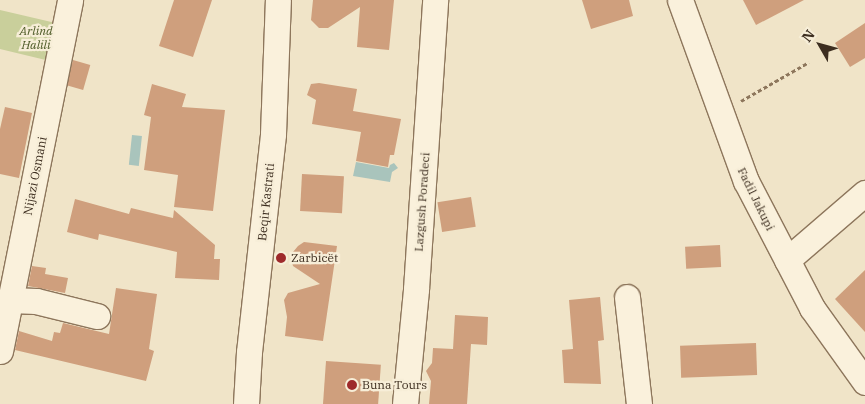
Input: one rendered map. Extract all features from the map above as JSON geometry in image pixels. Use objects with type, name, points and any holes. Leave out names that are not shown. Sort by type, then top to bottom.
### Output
[{"type":"street","name":"Nijazi Osmani","points":[[0,351],[70,0]]},
{"type":"street","name":"Beqir Kastrati","points":[[246,404],[249,352],[273,134],[278,0]]},
{"type":"street","name":"Lazgush Poradeci","points":[[405,404],[417,280],[435,0]]},
{"type":"street","name":"Fadil Jakupi","points":[[680,0],[746,181],[812,308],[865,382]]},
{"type":"street","points":[[786,260],[865,193]]},
{"type":"street","points":[[627,297],[639,404]]},
{"type":"street","points":[[10,300],[36,302],[97,316]]},
{"type":"path","points":[[721,113],[809,62]]},
{"type":"green space","name":"Arlind Halili","points":[[0,10],[60,24],[54,62],[0,49]]},
{"type":"water","points":[[132,135],[142,136],[139,166],[129,165]]},
{"type":"water","points":[[356,162],[389,168],[394,163],[398,168],[392,172],[390,182],[353,176]]},
{"type":"building","points":[[174,0],[212,0],[193,57],[159,46]]},
{"type":"building","points":[[313,0],[394,0],[389,50],[357,47],[360,7],[328,28],[319,28],[311,20]]},
{"type":"building","points":[[582,0],[629,0],[633,16],[591,29]]},
{"type":"building","points":[[743,0],[804,0],[756,25]]},
{"type":"building","points":[[865,23],[865,58],[850,67],[835,43]]},
{"type":"building","points":[[73,60],[90,65],[83,90],[66,85]]},
{"type":"building","points":[[319,83],[357,89],[353,111],[401,119],[394,155],[390,155],[388,167],[356,161],[361,132],[312,124],[316,100],[307,95],[311,84]]},
{"type":"building","points":[[152,84],[186,94],[182,107],[225,110],[213,211],[174,207],[178,175],[144,170],[151,117],[144,115]]},
{"type":"building","points":[[5,107],[32,113],[19,178],[0,174],[0,129]]},
{"type":"building","points":[[302,174],[344,176],[342,213],[300,211]]},
{"type":"building","points":[[471,197],[476,227],[442,232],[437,202]]},
{"type":"building","points":[[75,199],[129,214],[131,208],[173,218],[174,210],[215,245],[214,259],[220,259],[219,280],[175,278],[177,252],[99,234],[98,240],[67,232]]},
{"type":"building","points":[[304,242],[337,246],[323,341],[285,336],[287,317],[284,300],[288,293],[320,284],[293,266],[291,259],[293,252]]},
{"type":"building","points":[[720,245],[721,267],[686,269],[685,247]]},
{"type":"building","points":[[32,266],[46,268],[45,274],[68,278],[65,293],[28,286]]},
{"type":"building","points":[[865,270],[865,332],[835,299]]},
{"type":"building","points":[[116,288],[157,294],[149,349],[154,351],[146,381],[15,350],[19,331],[52,341],[54,332],[60,333],[63,323],[109,334]]},
{"type":"building","points":[[600,297],[604,340],[598,341],[601,384],[564,383],[562,350],[573,349],[569,300]]},
{"type":"building","points":[[455,315],[488,317],[487,345],[471,344],[467,404],[429,404],[431,381],[426,371],[432,363],[433,348],[453,349]]},
{"type":"building","points":[[756,343],[757,375],[681,378],[680,346]]},
{"type":"building","name":"Buna Tours","points":[[326,361],[381,365],[378,404],[323,404]]},
{"type":"place","name":"Zarbicët","points":[[281,258]]},
{"type":"place","name":"Buna Tours","points":[[352,385]]}]
